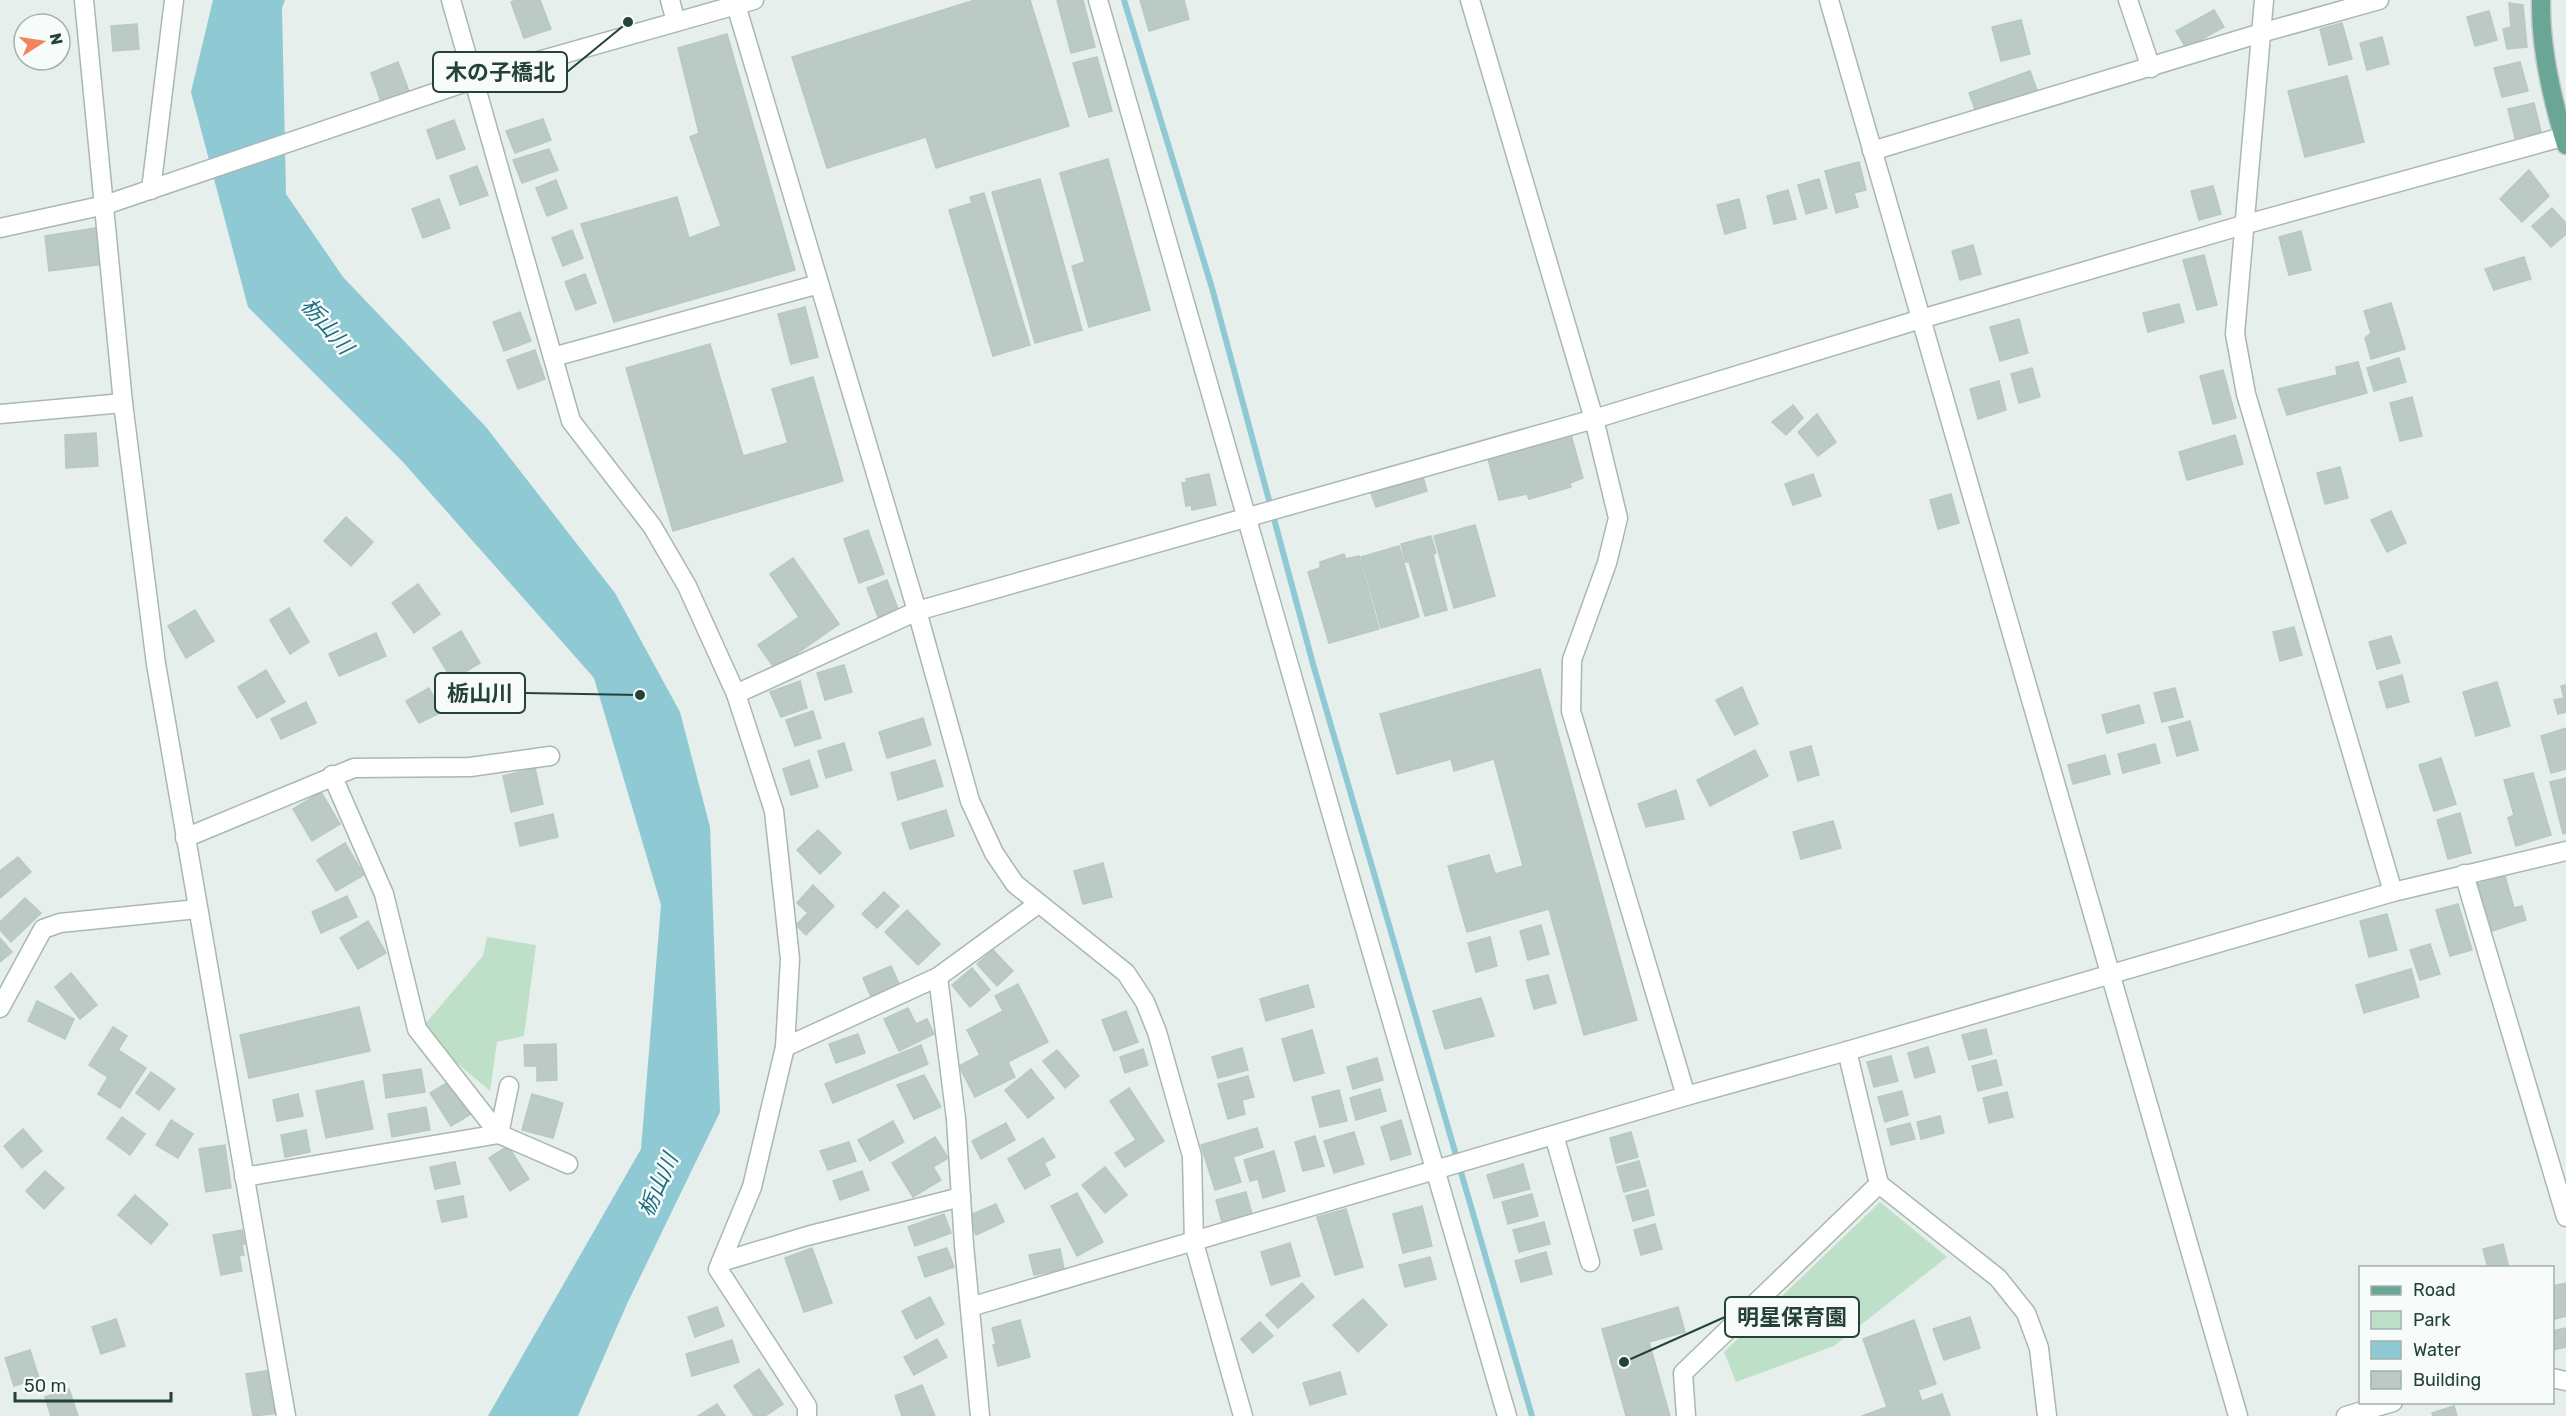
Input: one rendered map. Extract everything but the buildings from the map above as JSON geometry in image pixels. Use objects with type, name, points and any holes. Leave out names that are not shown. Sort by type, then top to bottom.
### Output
[{"type":"main road","points":[[2541,0],[2541,20],[2550,86],[2565,139]]},
{"type":"street","points":[[84,0],[123,403],[156,664],[286,1416]]},
{"type":"street","points":[[151,190],[174,0]]},
{"type":"street","points":[[451,0],[571,421],[652,526],[687,586],[736,694],[774,811],[790,959],[785,1047],[752,1187],[718,1269],[807,1406],[807,1416]]},
{"type":"street","points":[[670,0],[676,22]]},
{"type":"street","points":[[0,228],[105,205],[475,79],[754,0]]},
{"type":"street","points":[[1098,0],[1253,514],[1434,1172],[1507,1416]]},
{"type":"street","points":[[1470,0],[1594,419],[1618,518],[1607,562],[1572,660],[1571,711],[1686,1096]]},
{"type":"street","points":[[1829,0],[2238,1416]]},
{"type":"street","points":[[2128,0],[2151,68]]},
{"type":"street","points":[[2264,0],[2235,334],[2246,394],[2393,892]]},
{"type":"street","points":[[1872,151],[2261,33],[2379,0]]},
{"type":"street","points":[[736,5],[917,611],[970,801],[994,853],[1015,884],[1126,973],[1145,1002],[1157,1032],[1192,1156],[1194,1243],[1243,1416]]},
{"type":"street","points":[[736,694],[917,611],[1280,506],[1594,419],[1921,319],[2243,225],[2565,139]]},
{"type":"street","points":[[553,357],[819,284]]},
{"type":"street","points":[[0,414],[123,403]]},
{"type":"street","points":[[185,838],[332,775],[354,768],[470,767],[550,756]]},
{"type":"street","points":[[332,775],[384,894],[417,1029],[499,1134],[568,1164]]},
{"type":"street","points":[[970,1307],[1194,1243],[1686,1096],[2393,892],[2566,851]]},
{"type":"street","points":[[2464,874],[2566,1217]]},
{"type":"street","points":[[785,1047],[938,977],[1038,904]]},
{"type":"street","points":[[0,1008],[43,929],[60,923],[197,909]]},
{"type":"street","points":[[938,977],[956,1119],[980,1416]]},
{"type":"street","points":[[1847,1051],[1879,1184],[1998,1278],[2026,1313],[2039,1348],[2047,1416]]},
{"type":"street","points":[[499,1134],[509,1086]]},
{"type":"street","points":[[244,1177],[499,1134]]},
{"type":"street","points":[[1554,1136],[1590,1262]]},
{"type":"street","points":[[1686,1416],[1683,1373],[1879,1184]]},
{"type":"street","points":[[721,1262],[807,1236],[961,1197]]},
{"type":"street","points":[[2346,1416],[2386,1404]]},
{"type":"green space","points":[[487,937],[536,945],[524,1036],[497,1042],[490,1091],[419,1031],[483,956]]},
{"type":"green space","points":[[1880,1202],[1947,1257],[1834,1346],[1736,1382],[1724,1352]]},
{"type":"water","points":[[213,0],[285,0],[282,8],[286,194],[343,277],[486,427],[615,593],[680,712],[710,827],[720,1112],[627,1304],[578,1416],[488,1416],[641,1149],[661,905],[594,678],[402,461],[248,307],[191,92]]},
{"type":"waterway","points":[[1124,0],[1212,288],[1313,664],[1532,1416]]},
{"type":"place","name":"木の子橋北","points":[[628,22]]},
{"type":"place","name":"栃山川","points":[[640,695]]},
{"type":"place","name":"明星保育園","points":[[1624,1362]]}]
